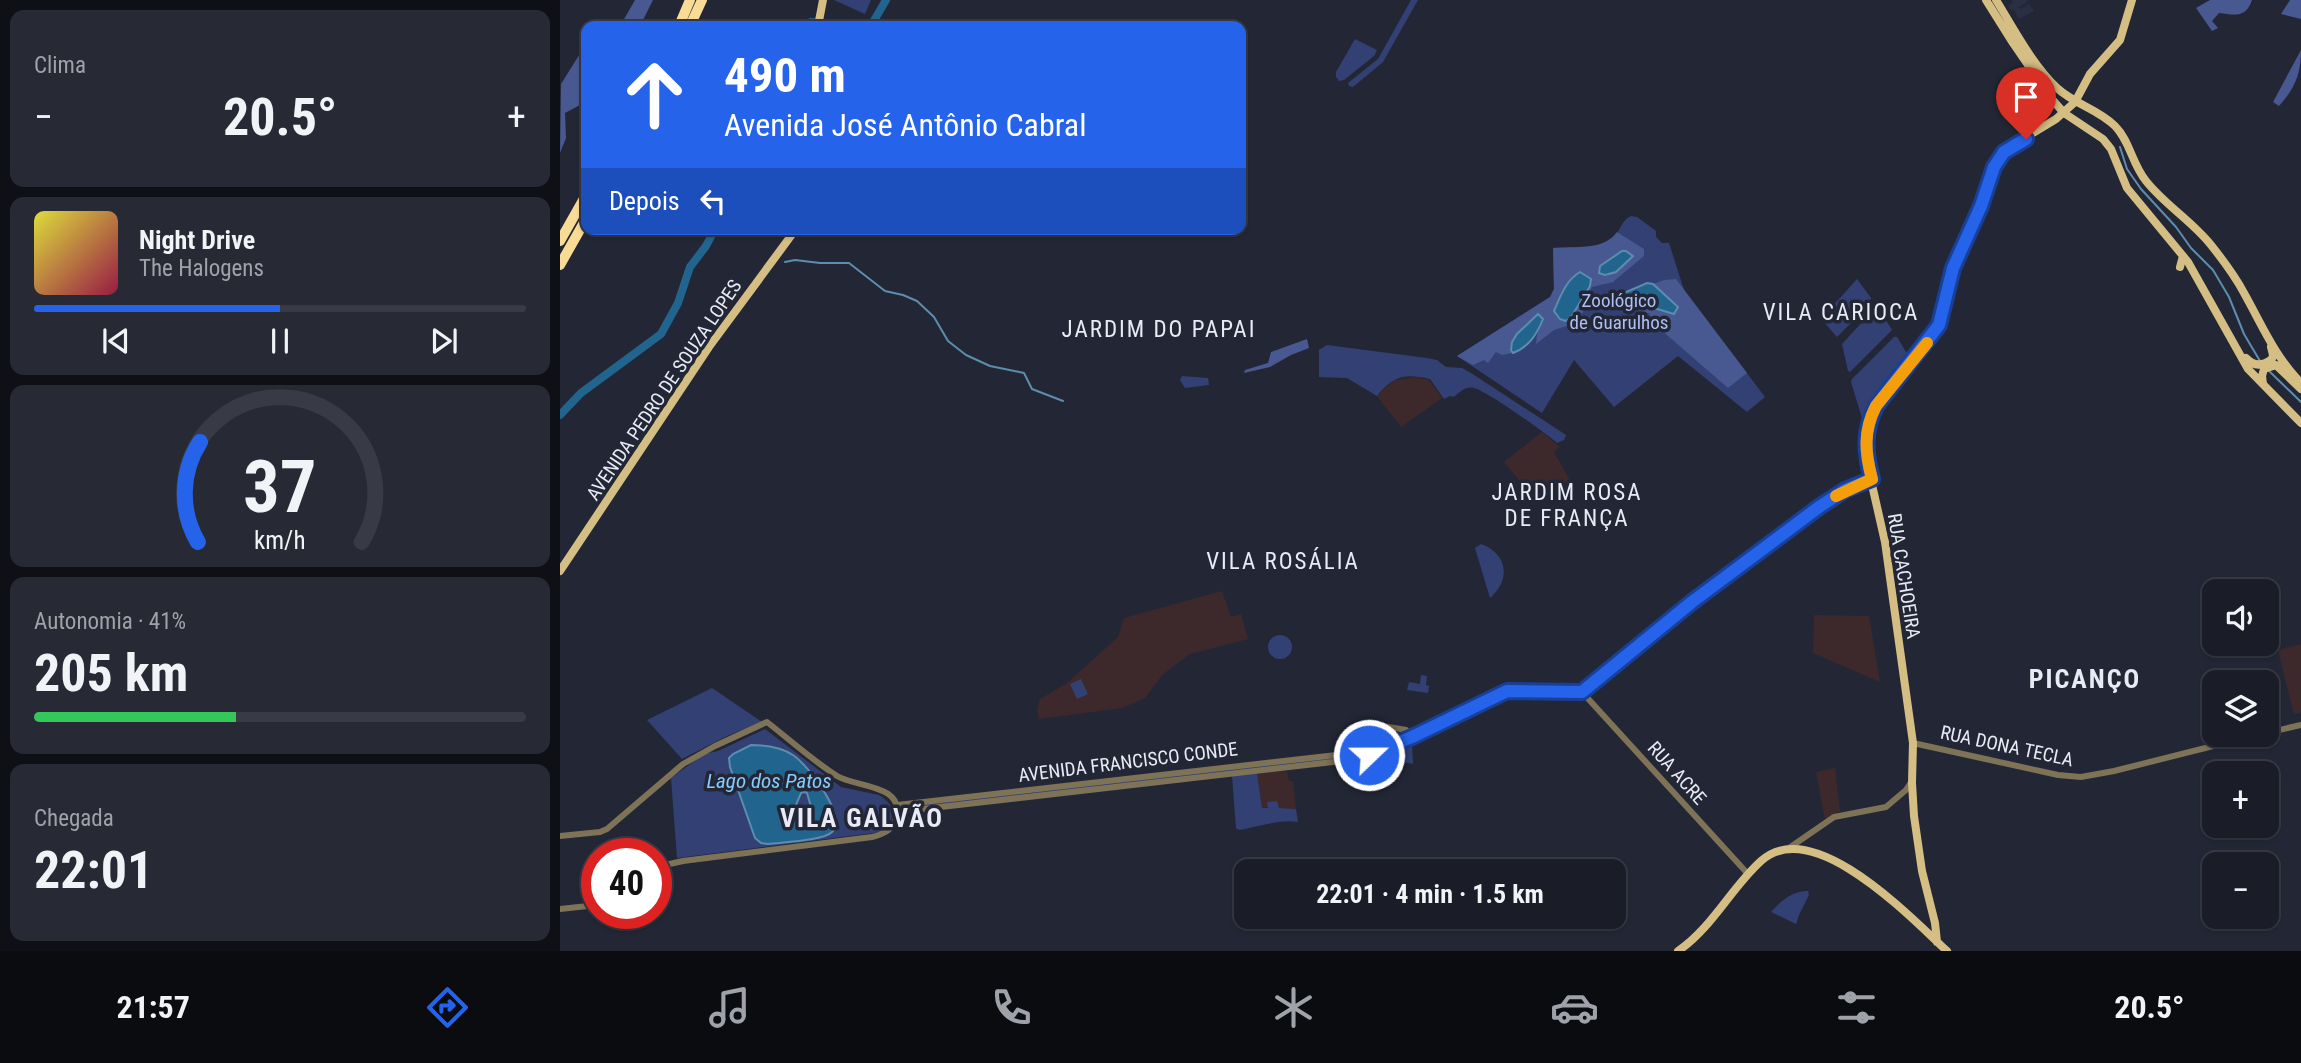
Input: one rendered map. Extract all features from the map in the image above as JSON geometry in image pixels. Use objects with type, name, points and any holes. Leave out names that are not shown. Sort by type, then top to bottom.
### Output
[{"type":"highway","points":[[681,21],[691,0]]},
{"type":"highway","points":[[692,21],[702,0]]},
{"type":"highway","points":[[560,241],[581,204]]},
{"type":"highway","points":[[560,265],[581,228]]},
{"type":"main road","points":[[819,21],[823,0]]},
{"type":"main road","points":[[1986,0],[2050,97],[2064,113],[2110,140]]},
{"type":"main road","points":[[1996,0],[2046,75],[2075,102],[2111,122],[2126,140],[2135,164],[2144,178],[2210,244],[2235,279],[2285,366],[2301,383]]},
{"type":"main road","name":"RUA CACHOEIRA","points":[[1937,942],[1914,816],[1913,743],[1885,542],[1865,454],[1867,429],[1876,406],[1939,325],[1953,268],[1981,206],[1997,160],[2008,148],[2056,119],[2075,102],[2090,74],[2120,40],[2132,0]]},
{"type":"main road","points":[[2050,97],[2056,111],[2056,119]]},
{"type":"main road","points":[[2064,113],[2077,109],[2111,122],[2116,134],[2110,140]]},
{"type":"main road","points":[[2110,140],[2127,188],[2183,256],[2248,369],[2301,423]]},
{"type":"main road","name":"AVENIDA PEDRO DE SOUZA LOPES","points":[[560,571],[709,347],[792,235]]},
{"type":"main road","points":[[2180,267],[2183,256]]},
{"type":"main road","points":[[2235,345],[2250,362],[2261,365],[2273,357],[2268,340]]},
{"type":"main road","points":[[2264,386],[2262,373],[2266,367],[2276,365],[2301,389]]},
{"type":"main road","points":[[1678,951],[1696,936],[1748,874],[1770,854],[1789,848],[1825,856],[1848,869],[1884,894],[1947,951]]},
{"type":"main road","name":"RUA CACHOEIRA","points":[[1925,931],[1931,911]]},
{"type":"street","points":[[1582,692],[1692,602],[1819,507],[1845,490],[1872,479]]},
{"type":"street","name":"AVENIDA FRANCISCO CONDE","points":[[901,808],[1365,754],[1412,737],[1507,691],[1582,692]]},
{"type":"street","name":"RUA ACRE","points":[[1582,692],[1748,874]]},
{"type":"street","points":[[560,836],[600,832],[683,764],[767,722],[840,778],[882,790],[901,808],[893,826],[888,831],[872,837],[672,863]]},
{"type":"street","points":[[1365,754],[1371,724],[1418,731],[1436,726]]},
{"type":"street","points":[[2279,730],[2301,726]]},
{"type":"street","points":[[1406,730],[1412,737]]},
{"type":"street","name":"RUA DONA TECLA","points":[[1913,743],[2058,775],[2081,777],[2209,747]]},
{"type":"street","points":[[1789,848],[1834,817],[1872,812],[1886,807],[1899,797],[1912,781]]},
{"type":"street","points":[[1803,849],[1811,832]]},
{"type":"street","points":[[560,909],[581,907]]},
{"type":"shaded area","points":[[635,0],[653,0],[643,20],[623,21]]},
{"type":"shaded area","points":[[2012,0],[2027,0],[2019,7],[2021,9],[2029,4],[2034,11],[2019,19],[2008,6]]},
{"type":"shaded area","points":[[2210,0],[2252,0],[2243,13],[2219,13],[2212,21],[2218,28],[2212,31],[2196,8]]},
{"type":"shaded area","points":[[2290,0],[2301,0],[2301,19],[2281,14]]},
{"type":"shaded area","points":[[2301,50],[2296,80],[2279,106],[2273,102]]},
{"type":"shaded area","points":[[581,52],[581,104],[565,113],[566,138],[560,153],[561,84]]},
{"type":"shaded area","points":[[1617,232],[1644,249],[1644,256],[1613,282],[1592,287],[1583,312],[1573,324],[1554,330],[1536,344],[1543,319],[1511,350],[1513,353],[1502,355],[1496,352],[1488,363],[1484,360],[1473,365],[1457,356],[1550,297],[1554,289],[1553,248],[1597,245]]},
{"type":"shaded area","points":[[1676,279],[1747,373],[1728,388],[1653,323],[1649,313],[1620,300],[1674,314],[1653,284]]},
{"type":"shaded area","points":[[1307,339],[1309,348],[1270,367],[1244,373],[1245,370],[1268,363],[1271,352]]},
{"type":"shaded area","points":[[1417,377],[1429,380],[1442,398],[1401,427],[1377,396],[1394,380]]},
{"type":"shaded area","points":[[1542,432],[1560,447],[1554,452],[1570,480],[1535,500],[1504,462]]},
{"type":"shaded area","points":[[1222,591],[1231,617],[1241,614],[1248,639],[1190,654],[1163,674],[1145,698],[1122,708],[1039,719],[1037,709],[1040,699],[1066,684],[1118,637],[1124,618]]},
{"type":"shaded area","points":[[1814,615],[1869,616],[1880,682],[1813,653]]},
{"type":"shaded area","points":[[2301,644],[2301,712],[2294,714],[2279,650]]},
{"type":"shaded area","points":[[1835,768],[1840,811],[1825,820],[1816,772]]},
{"type":"shaded area","points":[[1287,772],[1289,781],[1293,781],[1296,809],[1278,806],[1262,808],[1257,773]]},
{"type":"green space","points":[[834,0],[871,0],[865,14]]},
{"type":"green space","points":[[1411,0],[1418,0],[1383,62],[1353,87],[1349,86],[1348,83],[1378,59]]},
{"type":"green space","points":[[1355,39],[1377,50],[1374,56],[1339,81],[1336,72]]},
{"type":"green space","name":"Zoológico de Guarulhos","points":[[1631,216],[1637,217],[1656,231],[1656,237],[1662,243],[1669,243],[1684,290],[1765,397],[1747,412],[1678,356],[1614,407],[1574,360],[1542,413],[1457,356],[1550,297],[1554,289],[1553,248],[1594,246],[1609,242]]},
{"type":"green space","points":[[1857,279],[1871,298],[1871,303],[1837,337],[1823,321],[1823,317]]},
{"type":"green space","points":[[1877,306],[1892,330],[1850,372],[1842,344]]},
{"type":"green space","points":[[1897,337],[1909,357],[1871,402],[1862,418],[1852,379]]},
{"type":"green space","points":[[1327,345],[1427,358],[1437,360],[1446,367],[1462,368],[1566,435],[1564,440],[1557,443],[1502,404],[1474,388],[1444,399],[1430,379],[1406,376],[1394,380],[1377,396],[1347,378],[1319,377],[1319,350]]},
{"type":"green space","points":[[1182,376],[1208,378],[1209,385],[1185,388],[1180,380]]},
{"type":"green space","points":[[1481,544],[1497,554],[1504,568],[1501,583],[1490,598],[1475,548]]},
{"type":"green space","points":[[1280,635],[1289,638],[1292,647],[1289,656],[1280,659],[1271,656],[1268,647],[1271,638]]},
{"type":"green space","points":[[1421,675],[1427,676],[1428,693],[1407,690],[1409,682],[1420,684]]},
{"type":"green space","points":[[1081,679],[1088,694],[1077,699],[1070,684]]},
{"type":"green space","points":[[712,688],[762,722],[682,759],[647,720]]},
{"type":"green space","points":[[1373,727],[1407,735],[1412,744],[1413,764],[1371,756],[1368,751]]},
{"type":"green space","points":[[765,729],[841,787],[879,795],[885,799],[892,808],[890,822],[881,832],[677,858],[671,778],[704,754],[718,751]]},
{"type":"green space","points":[[1357,754],[1357,758],[904,810],[904,806]]},
{"type":"green space","points":[[1257,773],[1262,808],[1268,808],[1267,802],[1277,801],[1279,808],[1296,809],[1298,822],[1276,822],[1239,830],[1236,828],[1232,776]]},
{"type":"green space","points":[[1808,891],[1809,895],[1796,924],[1771,912],[1788,897]]},
{"type":"water","points":[[1622,251],[1633,256],[1616,272],[1605,275],[1599,273],[1600,266]]},
{"type":"water","points":[[1580,272],[1591,279],[1590,286],[1570,319],[1565,321],[1554,311],[1567,284]]},
{"type":"water","points":[[1647,283],[1653,284],[1678,307],[1674,314],[1624,299],[1626,292]]},
{"type":"water","points":[[1538,314],[1543,319],[1535,335],[1528,344],[1513,353],[1512,342],[1517,334]]},
{"type":"water","name":"Lago dos Patos","points":[[751,745],[762,745],[793,755],[808,769],[831,804],[836,825],[832,832],[811,839],[761,843],[755,838],[730,767],[729,758]],"holes":[[[801,793],[807,793],[811,807],[798,811],[795,807]]]},
{"type":"waterway","points":[[874,21],[886,0]]},
{"type":"waterway","points":[[2120,147],[2127,169],[2141,189],[2213,270],[2260,361]]},
{"type":"waterway","points":[[560,415],[581,393],[661,334],[678,303],[690,267],[712,235]]},
{"type":"waterway","points":[[785,262],[795,260],[849,263],[885,291],[917,301],[934,317],[948,341],[966,355],[990,366],[1024,373],[1032,389],[1063,401]]},
{"type":"waterway","points":[[2268,370],[2301,402]]},
{"type":"slow traffic","points":[[1836,496],[1872,479],[1865,454],[1871,415],[1927,343]]},
{"type":"district","name":"VILA CARIOCA","points":[[1841,312]]},
{"type":"district","name":"JARDIM DO PAPAI","points":[[1159,329]]},
{"type":"district","name":"JARDIM ROSA DE FRANÇA","points":[[1567,505]]},
{"type":"district","name":"VILA ROSÁLIA","points":[[1283,561]]},
{"type":"district","name":"PICANÇO","points":[[2085,679]]},
{"type":"district","name":"VILA GALVÃO","points":[[862,818]]},
{"type":"route","points":[[1369,755],[1507,691],[1582,692],[1702,594],[1819,507],[1845,490],[1872,479],[1865,454],[1871,415],[1939,325],[1953,268],[1969,236],[1997,160],[2008,148],[2026,139]]}]
